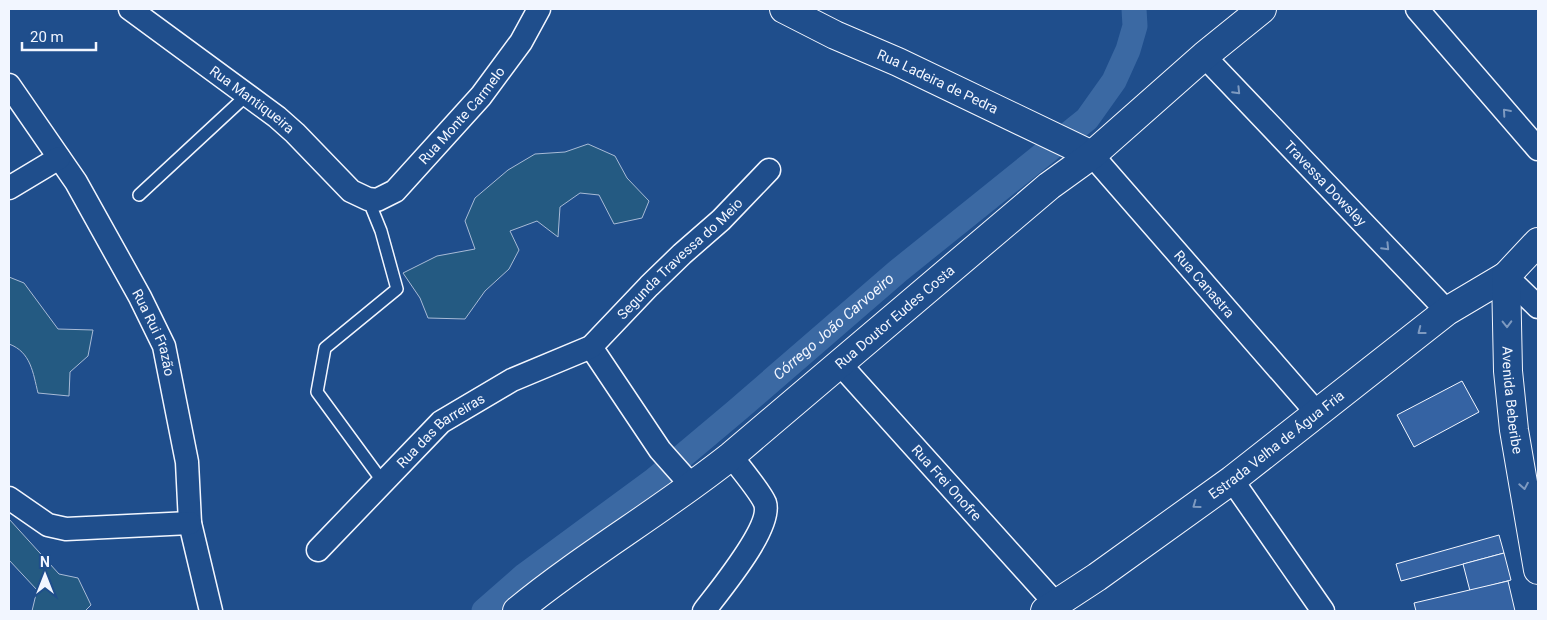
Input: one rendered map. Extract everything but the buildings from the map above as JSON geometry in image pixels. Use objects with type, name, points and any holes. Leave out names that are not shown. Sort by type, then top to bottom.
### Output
[{"type":"street","name":"Rua Mantiqueira","points":[[130,9],[277,117],[351,190],[368,200]]},
{"type":"street","name":"Rua Monte Carmelo","points":[[368,200],[377,200],[396,191],[481,96],[521,42],[539,9]]},
{"type":"street","name":"Rua Ladeira de Pedra","points":[[784,9],[835,35],[898,62],[1084,151]]},
{"type":"street","name":"Rua Doutor Eudes Costa","points":[[517,611],[688,480],[731,456],[1049,186],[1084,151],[1262,9]]},
{"type":"street","points":[[1417,9],[1538,149]]},
{"type":"street","name":"Travessa Dowsley","points":[[1204,56],[1447,311]]},
{"type":"street","name":"Rua Rui Frazão","points":[[9,85],[76,182],[140,297],[164,346],[187,462],[190,523],[211,611]]},
{"type":"street","name":"Rua Canastra","points":[[1084,151],[1317,413]]},
{"type":"street","points":[[9,188],[59,158]]},
{"type":"street","name":"Segunda Travessa do Meio","points":[[591,347],[649,286],[721,220],[769,170]]},
{"type":"street","points":[[1538,242],[1506,276],[1538,308]]},
{"type":"street","name":"Estrada Velha de Água Fria","points":[[1050,607],[1097,577],[1232,480],[1447,311],[1506,276]]},
{"type":"street","name":"Avenida Beberibe","points":[[1506,276],[1508,371],[1514,430],[1538,570]]},
{"type":"street","points":[[591,347],[660,450],[688,480]]},
{"type":"street","name":"Rua das Barreiras","points":[[318,550],[441,422],[512,380],[591,347]]},
{"type":"street","name":"Rua Frei Onofre","points":[[839,363],[1050,607]]},
{"type":"street","points":[[704,611],[745,557],[765,517],[764,502],[731,456]]},
{"type":"street","points":[[1232,480],[1323,611]]},
{"type":"street","points":[[9,498],[48,525],[66,529],[190,523]]},
{"type":"lane","points":[[139,195],[247,95]]},
{"type":"lane","points":[[368,200],[381,231],[397,289],[325,348],[317,392],[383,482]]},
{"type":"shaded area","points":[[588,144],[615,156],[627,178],[649,201],[642,218],[614,224],[599,195],[580,193],[560,207],[558,237],[537,221],[510,231],[519,250],[509,269],[485,291],[465,319],[428,318],[420,298],[403,273],[437,256],[475,249],[465,221],[475,198],[508,170],[535,154],[565,152]]},
{"type":"shaded area","points":[[9,277],[24,283],[58,329],[93,330],[88,356],[70,372],[69,396],[38,393],[27,358],[22,352],[9,344]]},
{"type":"shaded area","points":[[9,519],[59,574],[78,578],[91,605],[85,611],[32,611],[37,590],[9,560]]},
{"type":"waterway","name":"Córrego João Carvoeiro","points":[[484,611],[525,575],[654,480],[898,271],[1087,119],[1114,81],[1128,50],[1135,26],[1134,9]]}]
